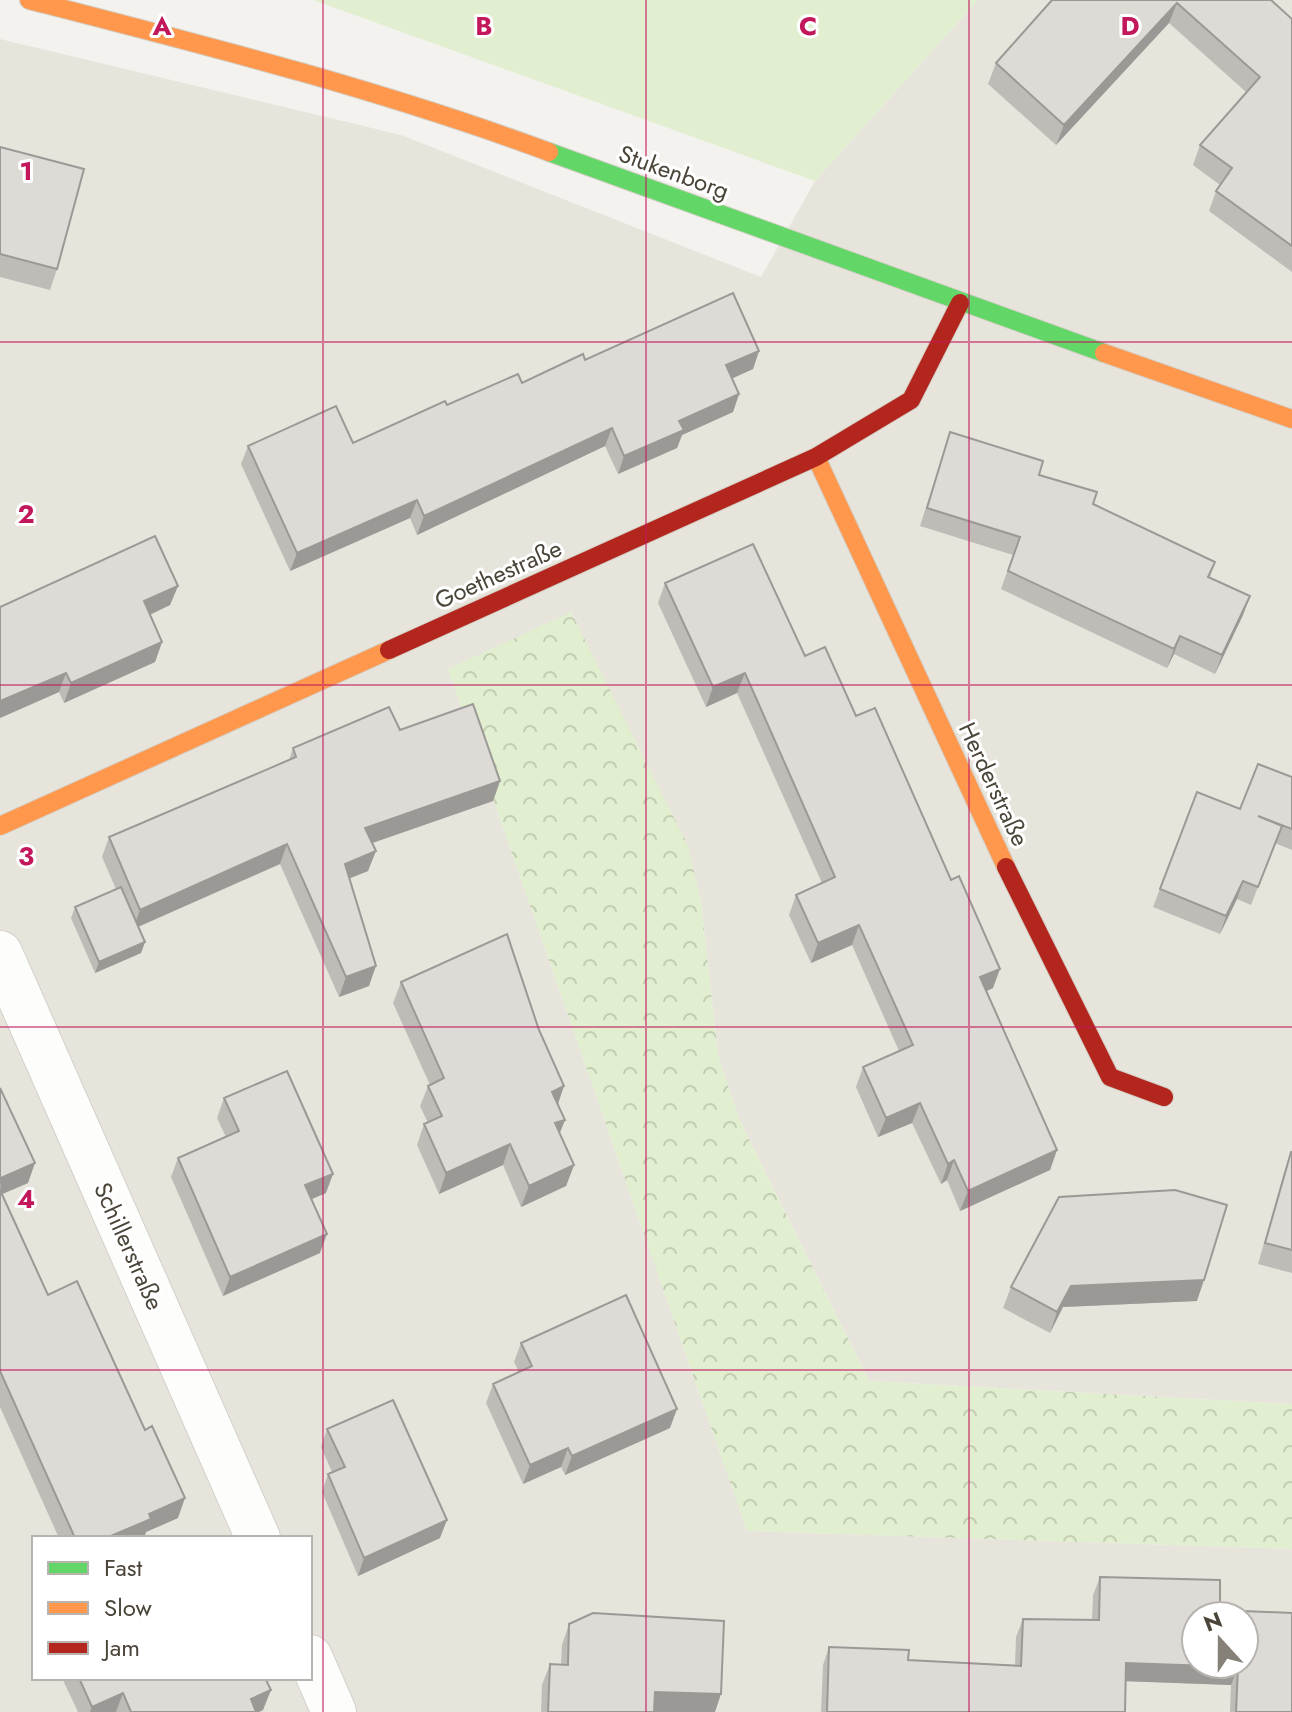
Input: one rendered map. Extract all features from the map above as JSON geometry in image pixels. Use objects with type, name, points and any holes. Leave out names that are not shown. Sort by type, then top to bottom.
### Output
[{"type":"street","name":"Stukenborg","points":[[29,0],[239,54],[452,116],[960,303],[1292,419]]},
{"type":"street","name":"Goethestraße","points":[[0,826],[816,457],[911,400],[960,303]]},
{"type":"street","name":"Herderstraße","points":[[816,457],[1009,873],[1110,1077],[1164,1097]]},
{"type":"street","name":"Schillerstraße","points":[[0,953],[257,1536]]},
{"type":"street","points":[[312,1662],[334,1712]]},
{"type":"shaded area","points":[[978,0],[1292,0],[1292,1404],[869,1381],[740,1121],[718,1055],[701,901],[572,613],[448,669],[747,1531],[1292,1549],[1292,1712],[0,1712],[0,39],[401,135],[761,277],[815,181]]},
{"type":"green space","points":[[313,0],[978,0],[815,181]]},
{"type":"green space","points":[[571,612],[688,846],[701,901],[718,1055],[740,1121],[869,1381],[1292,1404],[1292,1549],[747,1531],[448,669]]},
{"type":"building","points":[[1052,0],[1271,0],[1292,19],[1292,246],[1216,191],[1232,168],[1200,145],[1260,77],[1177,3],[1064,125],[996,63]]},
{"type":"building","points":[[0,147],[84,169],[57,269],[0,254]]},
{"type":"building","points":[[733,293],[759,351],[726,365],[739,394],[679,421],[684,430],[624,456],[612,428],[424,516],[417,500],[297,553],[248,446],[336,406],[353,443],[445,401],[447,405],[518,374],[522,383],[583,354],[585,360]]},
{"type":"building","points":[[950,432],[1043,461],[1039,475],[1097,492],[1093,504],[1215,562],[1208,577],[1250,596],[1222,655],[1180,636],[1174,649],[1008,571],[1020,537],[927,508]]},
{"type":"building","points":[[155,536],[178,586],[144,601],[162,642],[71,683],[66,673],[0,701],[0,607]]},
{"type":"building","points":[[753,544],[805,656],[825,647],[856,716],[875,708],[951,880],[959,876],[1000,969],[980,977],[1057,1150],[968,1191],[954,1160],[948,1164],[920,1103],[886,1118],[863,1067],[913,1045],[859,925],[818,943],[796,895],[835,877],[745,673],[713,687],[665,583]]},
{"type":"building","points":[[473,704],[500,781],[365,828],[376,851],[345,864],[376,966],[346,977],[287,844],[140,910],[109,837],[296,757],[293,748],[389,707],[400,730]]},
{"type":"building","points":[[1258,764],[1292,777],[1292,829],[1258,816],[1282,826],[1258,887],[1243,881],[1226,916],[1160,889],[1197,792],[1240,809]]},
{"type":"building","points":[[121,887],[145,942],[99,962],[75,907]]},
{"type":"building","points":[[507,934],[539,1030],[564,1086],[552,1092],[565,1120],[555,1123],[574,1165],[529,1186],[510,1144],[446,1173],[424,1124],[442,1116],[428,1086],[444,1078],[401,982]]},
{"type":"building","points":[[287,1071],[333,1174],[305,1185],[327,1234],[230,1277],[178,1158],[239,1131],[224,1098]]},
{"type":"building","points":[[0,1088],[35,1163],[1,1178],[0,1183]]},
{"type":"building","points":[[1292,1152],[1292,1250],[1265,1243]]},
{"type":"building","points":[[0,1190],[48,1295],[77,1281],[145,1430],[152,1426],[185,1498],[149,1514],[151,1519],[111,1536],[74,1536],[0,1371]]},
{"type":"building","points":[[1175,1190],[1227,1205],[1204,1280],[1071,1286],[1057,1312],[1011,1287],[1059,1197]]},
{"type":"building","points":[[626,1295],[677,1409],[572,1456],[568,1448],[530,1465],[493,1384],[532,1366],[521,1343]]},
{"type":"building","points":[[393,1400],[447,1520],[364,1558],[328,1474],[345,1467],[327,1429]]},
{"type":"building","points":[[1100,1577],[1220,1580],[1220,1600],[1180,1600],[1180,1665],[1126,1663],[1125,1712],[827,1712],[829,1647],[909,1650],[908,1660],[1021,1666],[1023,1619],[1099,1620]]},
{"type":"building","points":[[1260,1612],[1292,1613],[1292,1712],[1236,1712],[1237,1680],[1260,1680]]},
{"type":"building","points":[[593,1613],[724,1621],[721,1694],[655,1692],[654,1712],[548,1712],[550,1664],[568,1665],[569,1624]]},
{"type":"building","points":[[80,1680],[266,1680],[271,1690],[251,1699],[256,1712],[131,1712],[123,1693],[92,1707]]},
{"type":"traffic: fast","points":[[549,152],[1104,353]]},
{"type":"traffic: slow","points":[[29,0],[356,88],[549,152]]},
{"type":"traffic: slow","points":[[1104,353],[1292,419]]},
{"type":"traffic: slow","points":[[816,457],[1006,867]]},
{"type":"traffic: slow","points":[[0,826],[389,650]]},
{"type":"traffic: jam","points":[[389,650],[816,457],[911,400],[960,303]]},
{"type":"traffic: jam","points":[[1006,867],[1110,1077],[1164,1097]]}]
